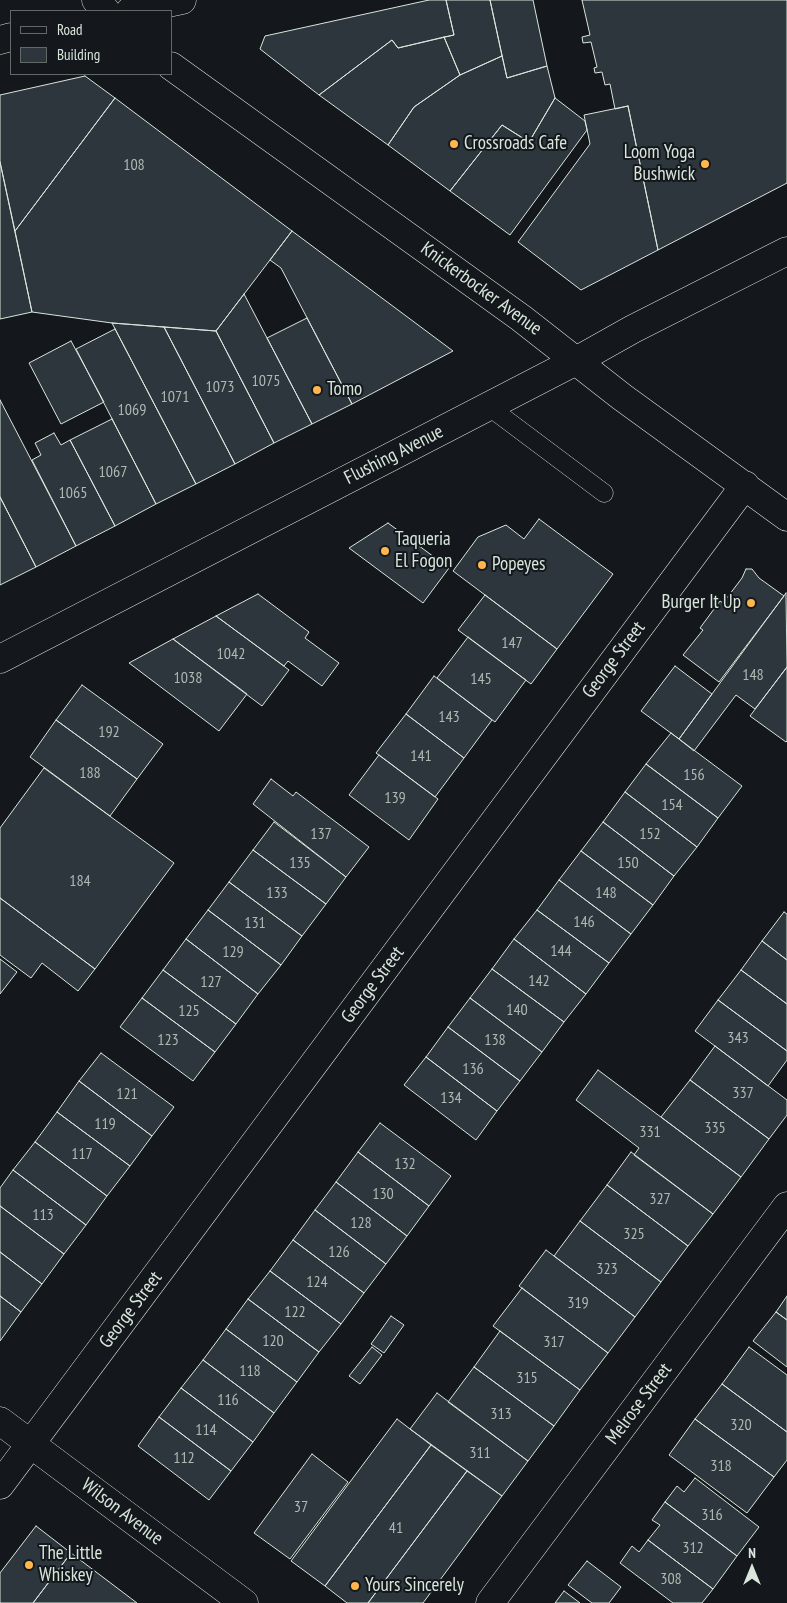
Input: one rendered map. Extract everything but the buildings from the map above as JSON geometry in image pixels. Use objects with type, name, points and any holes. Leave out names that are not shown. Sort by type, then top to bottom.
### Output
[{"type":"street","points":[[96,0],[105,10]]},
{"type":"street","points":[[135,10],[182,0]]},
{"type":"street","name":"Knickerbocker Avenue","points":[[172,67],[513,312],[622,397],[787,517]]},
{"type":"street","name":"Flushing Avenue","points":[[0,658],[576,361],[632,329],[787,251]]},
{"type":"street","name":"George Street","points":[[0,1485],[745,485]]},
{"type":"street","name":"Melrose Street","points":[[490,1603],[787,1206]]},
{"type":"street","name":"Wilson Avenue","points":[[0,1421],[244,1603]]},
{"type":"lane","points":[[488,406],[604,493]]},
{"type":"place","name":"Crossroads Cafe","points":[[454,144]]},
{"type":"place","name":"Loom Yoga Bushwick","points":[[705,164]]},
{"type":"place","name":"Tomo","points":[[317,390]]},
{"type":"place","name":"Taqueria El Fogon","points":[[385,551]]},
{"type":"place","name":"Popeyes","points":[[482,565]]},
{"type":"place","name":"Burger It Up","points":[[751,603]]},
{"type":"place","name":"The Little Whiskey","points":[[29,1565]]},
{"type":"place","name":"Yours Sincerely","points":[[355,1586]]}]
